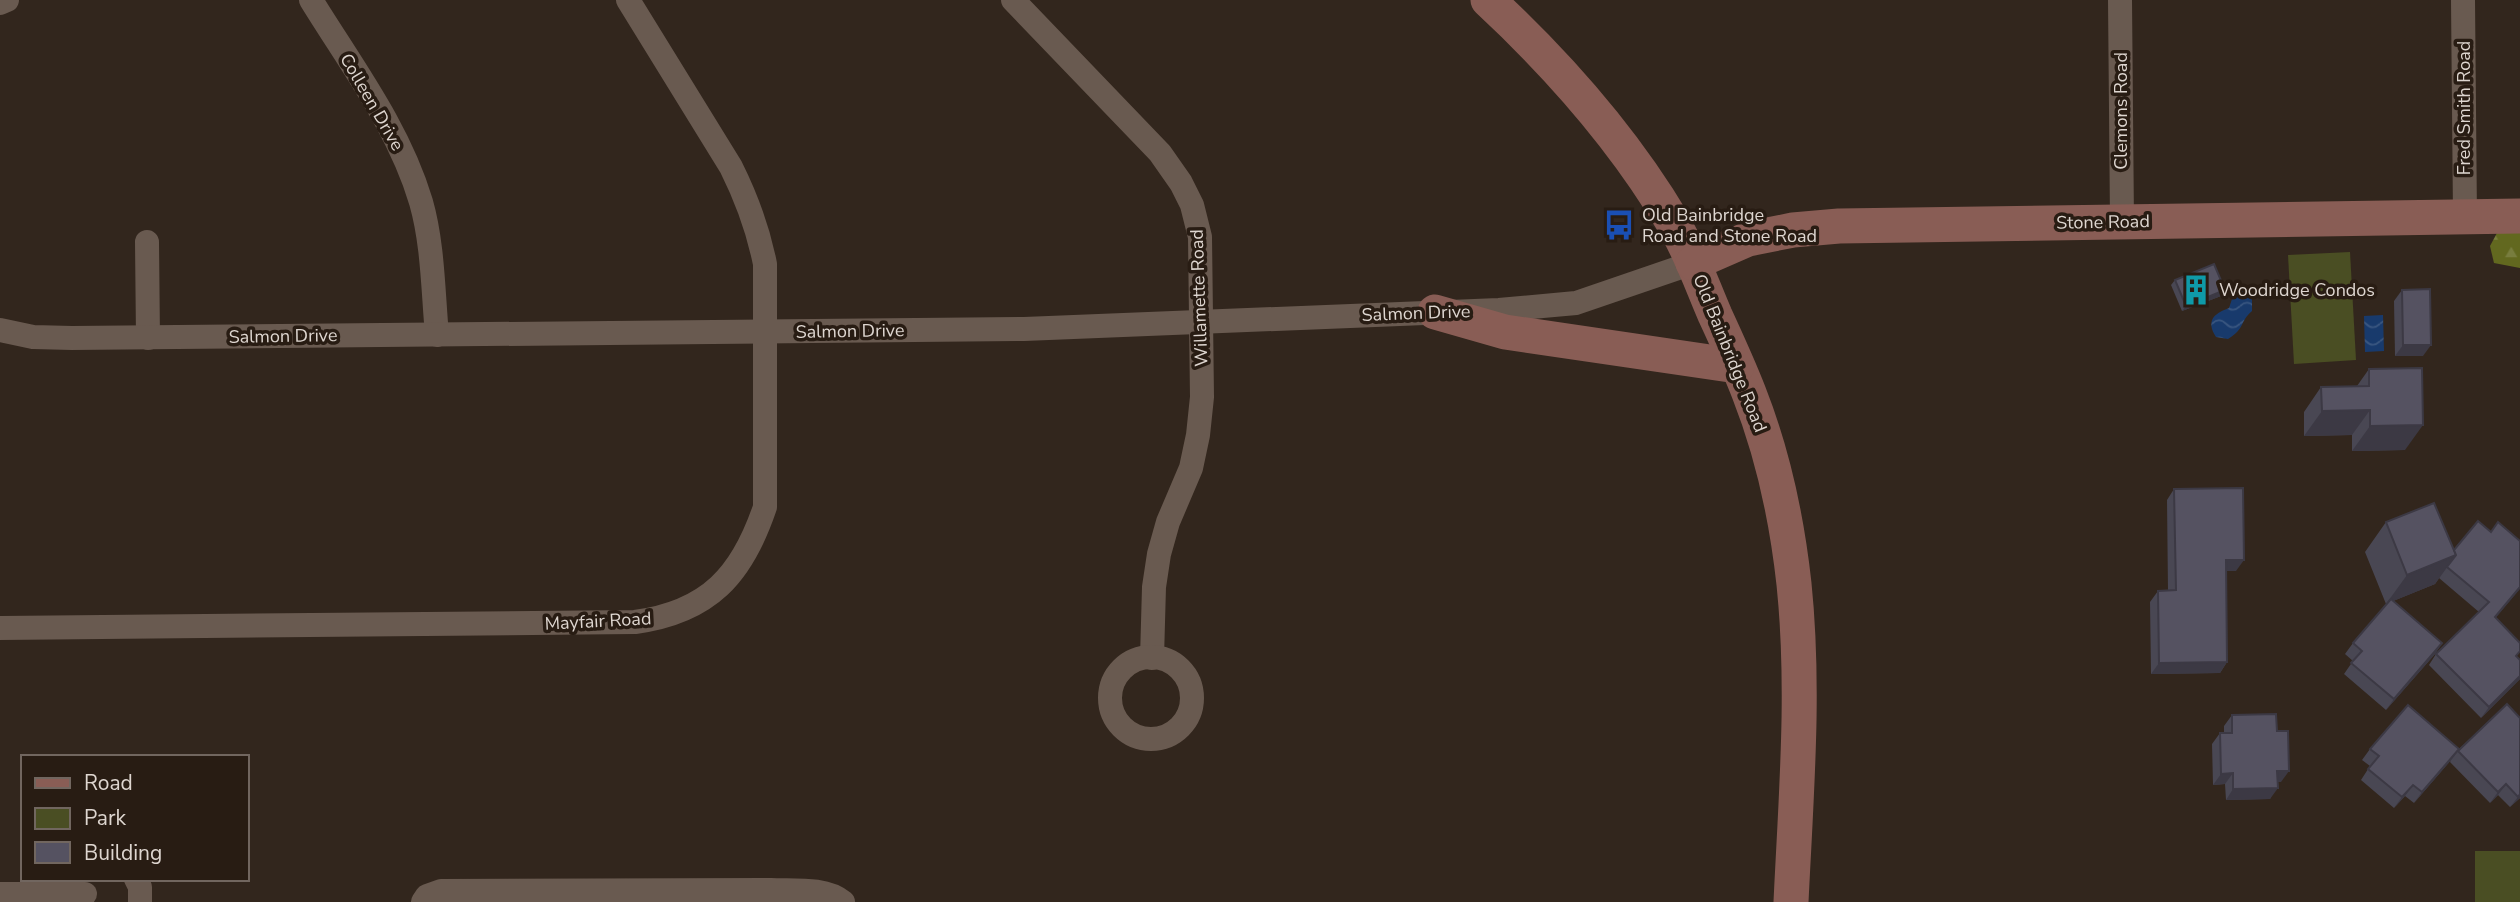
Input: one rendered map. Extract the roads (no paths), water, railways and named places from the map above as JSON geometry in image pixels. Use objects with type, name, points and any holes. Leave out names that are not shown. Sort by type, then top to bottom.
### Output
[{"type":"main road","name":"Old Bainbridge Road","points":[[1488,0],[1568,82],[1610,132],[1674,225],[1750,394],[1768,450],[1784,518],[1794,584],[1799,662],[1799,754],[1791,902]]},
{"type":"main road","name":"Stone Road","points":[[1693,264],[1748,239],[1793,230],[1839,226],[2520,216]]},
{"type":"main road","points":[[1435,312],[1505,332],[1737,366]]},
{"type":"street","points":[[0,3],[7,0]]},
{"type":"street","name":"Colleen Drive","points":[[311,0],[387,122],[407,163],[421,204],[430,249],[437,335]]},
{"type":"street","name":"Mayfair Road","points":[[0,628],[635,622],[669,615],[689,607],[715,590],[742,561],[754,540],[765,507],[765,264],[759,234],[746,195],[628,0]]},
{"type":"street","name":"Willamette Road","points":[[1013,0],[1160,153],[1181,183],[1192,205],[1200,237],[1202,397],[1198,435],[1191,468],[1168,522],[1159,554],[1154,587],[1152,658]]},
{"type":"street","name":"Clemons Road","points":[[2120,0],[2122,221]]},
{"type":"street","name":"Fred Smith Road","points":[[2463,0],[2465,217]]},
{"type":"street","points":[[147,242],[148,338]]},
{"type":"street","name":"Salmon Drive","points":[[0,330],[33,337],[148,338],[1024,329],[1499,310],[1576,303],[1693,264]]},
{"type":"street","points":[[137,881],[140,887],[140,902]]},
{"type":"street","points":[[423,902],[427,896],[441,891],[757,890],[818,892],[843,902]]},
{"type":"street","points":[[0,894],[87,892]]},
{"type":"water","points":[[2241,288],[2252,294],[2252,311],[2234,335],[2228,339],[2216,337],[2212,327],[2213,319],[2229,308],[2234,293]]},
{"type":"water","points":[[2383,315],[2384,351],[2365,352],[2364,316]]},
{"type":"place","name":"Old Bainbridge Road and Stone Road","points":[[1619,225]]},
{"type":"place","name":"Woodridge Condos","points":[[2196,290]]}]
